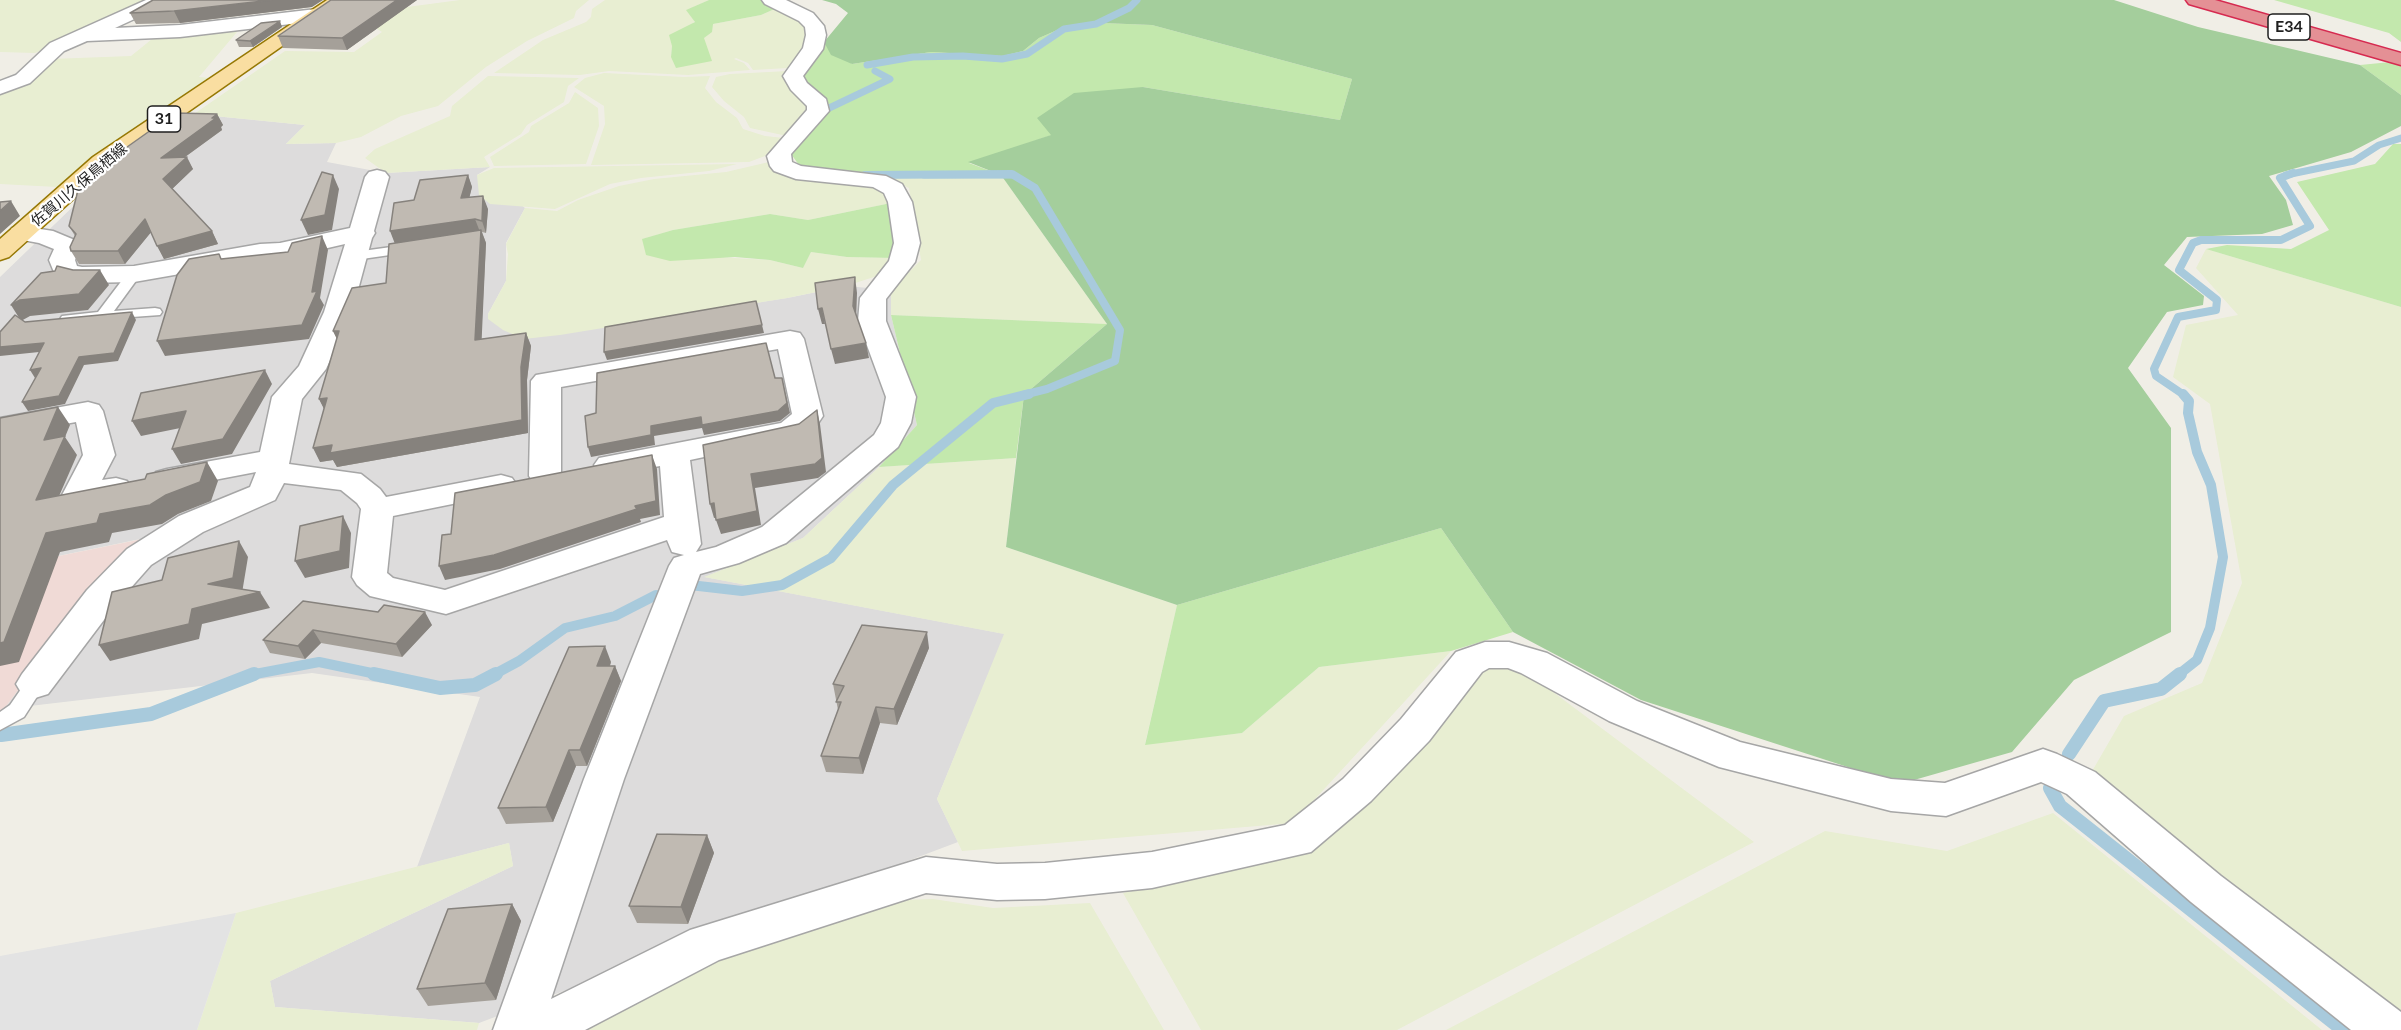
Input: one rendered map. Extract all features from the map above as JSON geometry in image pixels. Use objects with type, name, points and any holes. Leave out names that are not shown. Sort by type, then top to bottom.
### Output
[{"type":"highway","name":"E34","points":[[2195,0],[2396,51]]},
{"type":"highway","name":"E34","points":[[2236,0],[2396,51]]},
{"type":"main road","name":"佐賀川久保鳥栖線","points":[[0,252],[101,162],[339,0]]},
{"type":"street","points":[[0,88],[23,79],[57,47],[161,0]]},
{"type":"street","points":[[686,566],[727,555],[774,535],[886,440],[896,423],[901,397],[872,321],[873,298],[902,262],[908,243],[900,202],[894,189],[878,181],[796,172],[782,166],[778,156],[818,111],[818,104],[798,86],[793,76],[813,49],[816,35],[814,26],[806,17],[771,0]]},
{"type":"street","points":[[84,35],[180,31],[316,15]]},
{"type":"street","points":[[35,684],[100,598],[139,557],[191,524],[264,492],[273,465],[287,397],[312,369],[338,312],[377,177]]},
{"type":"street","points":[[21,232],[44,236],[68,246],[62,260],[65,271],[82,275],[134,274],[260,252],[359,244]]},
{"type":"street","points":[[377,508],[674,454],[791,430],[808,416],[790,339],[546,381],[545,477]]},
{"type":"street","points":[[0,427],[88,411],[99,455],[78,495],[273,465],[350,481],[369,496],[377,508],[369,577],[382,588],[446,602],[681,523]]},
{"type":"street","points":[[517,1030],[604,779],[686,566],[674,454]]},
{"type":"street","points":[[538,1030],[706,944],[926,875],[997,882],[1152,870],[1296,840],[1357,790],[1415,730],[1469,662],[1485,655],[1509,655],[1534,663],[1623,711],[1732,756],[1891,795],[1946,800],[2043,765],[2081,783],[2189,876],[2387,1030]]},
{"type":"lane","points":[[359,244],[423,246]]},
{"type":"lane","points":[[103,315],[134,274]]},
{"type":"lane","points":[[50,321],[155,312]]},
{"type":"lane","points":[[0,722],[17,711],[35,684]]},
{"type":"shaded area","points":[[194,114],[305,125],[286,144],[336,143],[327,162],[386,173],[490,167],[477,175],[502,205],[521,205],[525,208],[506,243],[506,281],[488,314],[524,339],[787,298],[846,286],[891,290],[891,315],[917,425],[879,467],[803,538],[705,577],[1005,634],[937,799],[958,842],[479,1023],[275,1007],[270,981],[513,866],[509,843],[417,867],[480,697],[312,673],[4,709],[100,581],[160,535],[0,568],[0,277],[84,196]]},
{"type":"shaded area","points":[[162,535],[100,581],[4,709],[0,711],[0,568]]},
{"type":"shaded area","points":[[236,913],[197,1030],[0,1030],[0,956]]},
{"type":"green space","points":[[0,0],[154,0],[35,53],[0,52]]},
{"type":"green space","points":[[460,0],[589,0],[576,11],[574,18],[527,41],[486,67],[438,106],[401,116],[361,137],[336,143],[286,144],[305,125],[194,114],[285,51],[354,52],[382,32],[354,14]]},
{"type":"green space","points":[[605,0],[709,0],[687,10],[695,21],[672,46],[671,57],[704,38],[713,24],[761,15],[779,7],[801,19],[810,35],[802,55],[788,68],[753,70],[748,63],[736,58],[734,59],[744,63],[750,70],[688,75],[609,71],[580,75],[494,73],[543,40],[586,22],[591,17],[592,9]]},
{"type":"green space","points":[[709,0],[761,0],[779,7],[761,15],[713,24],[712,32],[704,38],[712,61],[676,68],[671,57],[672,46],[669,35],[695,22],[686,10]]},
{"type":"green space","points":[[822,0],[2114,0],[2198,27],[2360,65],[2401,95],[2401,126],[2351,152],[2269,176],[2286,200],[2293,225],[2262,234],[2187,237],[2164,265],[2204,296],[2203,305],[2167,312],[2128,368],[2171,428],[2171,632],[2074,680],[2012,752],[1900,784],[1641,700],[1513,632],[1441,528],[1177,605],[1006,547],[1024,395],[1107,324],[1001,175],[968,162],[1051,135],[1037,118],[1074,93],[1143,87],[1340,120],[1352,79],[1152,25],[1102,23],[1062,28],[1039,38],[1023,51],[1003,56],[931,52],[852,64],[831,55],[824,42],[848,13],[836,4]]},
{"type":"green space","points":[[2274,0],[2401,0],[2401,42],[2389,33]]},
{"type":"green space","points":[[1102,23],[1152,25],[1352,79],[1340,120],[1143,87],[1052,135],[969,163],[1001,175],[888,178],[799,165],[791,154],[832,107],[802,79],[824,42],[852,64],[931,52],[1003,56],[1023,51],[1039,38],[1062,28]]},
{"type":"green space","points":[[242,26],[199,77],[210,78],[115,142],[57,187],[0,184],[0,92],[51,59],[131,56],[157,35]]},
{"type":"green space","points":[[2401,61],[2401,95],[2360,65]]},
{"type":"green space","points":[[788,71],[786,78],[789,87],[807,99],[809,112],[787,136],[750,128],[744,117],[724,101],[712,87],[716,77],[730,74]]},
{"type":"green space","points":[[604,73],[710,76],[705,88],[716,102],[737,118],[743,129],[765,136],[784,138],[765,156],[749,162],[591,165],[605,124],[604,106],[574,87],[585,78]]},
{"type":"green space","points":[[488,76],[579,78],[568,86],[564,102],[527,125],[521,134],[484,157],[490,167],[386,173],[365,158],[375,149],[450,116],[452,106]]},
{"type":"green space","points":[[575,92],[598,108],[599,126],[586,164],[494,166],[490,157],[529,132],[531,126],[569,103]]},
{"type":"green space","points":[[2393,144],[2401,144],[2401,307],[2206,249],[2227,245],[2291,249],[2329,230],[2297,182],[2375,164]]},
{"type":"green space","points":[[769,162],[879,188],[889,197],[891,203],[808,220],[770,214],[673,230],[643,239],[716,257],[770,260],[803,268],[811,252],[847,257],[895,258],[877,276],[846,286],[787,298],[560,335],[524,339],[503,330],[488,319],[488,314],[506,281],[508,254],[506,244],[525,208],[557,211],[578,200],[619,186],[654,179],[726,172]]},
{"type":"green space","points":[[737,164],[709,171],[641,178],[610,184],[555,209],[490,204],[479,195],[477,175],[494,168]]},
{"type":"green space","points":[[1001,175],[1107,324],[891,315],[891,290],[921,260],[909,188],[888,178]]},
{"type":"green space","points":[[891,203],[895,258],[847,257],[811,252],[803,268],[770,260],[735,257],[670,261],[646,255],[642,239],[673,230],[770,214],[808,220]]},
{"type":"green space","points":[[2206,249],[2401,307],[2401,1015],[2091,773],[2124,716],[2202,683],[2242,583],[2210,404],[2173,377],[2186,325],[2238,315],[2196,268]]},
{"type":"green space","points":[[891,315],[1107,324],[1024,395],[1016,458],[879,467],[917,425]]},
{"type":"green space","points":[[1016,458],[1006,547],[1177,605],[1145,744],[1242,733],[1319,667],[1451,651],[1293,823],[962,851],[937,799],[1004,634],[704,577],[803,538],[879,467]]},
{"type":"green space","points":[[1441,528],[1513,632],[1451,651],[1319,667],[1242,733],[1145,745],[1177,605]]},
{"type":"green space","points":[[1492,664],[1521,668],[1754,842],[1397,1030],[1201,1030],[1123,893],[1305,853],[1481,672]]},
{"type":"green space","points":[[2053,813],[2322,1030],[1446,1030],[1825,831],[1947,851]]},
{"type":"green space","points":[[509,843],[513,866],[270,981],[275,1007],[479,1023],[477,1030],[197,1030],[236,913]]},
{"type":"green space","points":[[933,899],[993,908],[1090,903],[1164,1030],[571,1030],[705,964],[903,900]]},
{"type":"building","points":[[153,0],[272,0],[174,11],[130,13]]},
{"type":"building","points":[[331,0],[397,0],[342,38],[278,36]]},
{"type":"building","points":[[280,21],[250,41],[236,40],[261,23]]},
{"type":"building","points":[[175,113],[217,114],[212,118],[216,118],[161,158],[187,157],[163,179],[212,231],[157,246],[145,219],[118,251],[71,251],[70,247],[76,234],[69,226],[79,186],[120,152]]},
{"type":"building","points":[[322,172],[333,175],[325,215],[301,220]]},
{"type":"building","points":[[468,175],[461,198],[483,196],[482,221],[475,219],[390,231],[394,203],[414,200],[420,180]]},
{"type":"building","points":[[11,201],[0,211],[0,202]]},
{"type":"building","points":[[481,230],[475,340],[526,333],[521,367],[522,420],[330,453],[332,445],[313,448],[327,398],[319,399],[339,331],[333,331],[352,288],[386,283],[389,244]]},
{"type":"building","points":[[322,236],[312,292],[317,291],[302,325],[157,341],[177,275],[189,259],[219,254],[221,259],[288,252],[292,243]]},
{"type":"building","points":[[57,266],[73,270],[100,270],[79,294],[20,300],[11,305],[41,273],[55,271]]},
{"type":"building","points":[[855,277],[853,306],[866,343],[831,349],[822,308],[818,309],[815,283]]},
{"type":"building","points":[[756,301],[762,325],[604,352],[605,327]]},
{"type":"building","points":[[132,312],[114,353],[79,357],[59,396],[22,402],[41,368],[30,370],[44,343],[0,347],[0,332],[15,315],[25,322]]},
{"type":"building","points":[[766,343],[775,378],[782,378],[787,403],[778,411],[702,425],[701,417],[651,426],[651,435],[588,447],[585,416],[596,413],[597,373]]},
{"type":"building","points":[[265,370],[223,439],[172,449],[186,411],[132,421],[141,393]]},
{"type":"building","points":[[58,407],[44,440],[65,436],[36,500],[145,479],[147,474],[207,462],[200,482],[166,495],[150,505],[100,514],[97,523],[46,533],[4,642],[0,643],[0,418]]},
{"type":"building","points":[[817,410],[822,458],[815,464],[751,474],[757,511],[716,520],[714,503],[710,504],[703,445],[799,424]]},
{"type":"building","points":[[652,455],[656,501],[635,506],[637,509],[494,555],[439,566],[442,535],[451,534],[455,493]]},
{"type":"building","points":[[343,516],[340,551],[295,561],[300,526]]},
{"type":"building","points":[[239,541],[233,578],[208,584],[260,592],[192,609],[189,624],[99,645],[112,592],[162,580],[168,558]]},
{"type":"building","points":[[303,601],[378,612],[384,605],[425,612],[396,644],[313,630],[298,646],[263,640]]},
{"type":"building","points":[[862,625],[927,632],[894,709],[876,707],[859,758],[821,756],[841,702],[836,702],[844,686],[833,684]]},
{"type":"building","points":[[605,646],[597,666],[615,666],[580,750],[569,750],[546,807],[498,808],[569,647]]},
{"type":"building","points":[[657,834],[707,835],[681,907],[629,906]]},
{"type":"building","points":[[512,904],[485,983],[417,989],[448,909]]},
{"type":"waterway","points":[[867,65],[913,57],[963,56],[1002,59],[1027,54],[1064,29],[1096,24],[1129,8],[1137,0]]},
{"type":"waterway","points":[[819,117],[825,110],[890,79],[875,71]]},
{"type":"waterway","points":[[2290,174],[2354,161],[2379,145],[2401,138]]},
{"type":"waterway","points":[[865,175],[1012,174],[1035,188],[1120,330],[1115,361],[1047,389],[1023,395]]},
{"type":"waterway","points":[[2184,395],[2156,376],[2154,369],[2178,317],[2216,310],[2217,300],[2179,270],[2193,243],[2201,240],[2281,240],[2310,226],[2280,178],[2290,174]]},
{"type":"waterway","points":[[924,175],[1013,175]]},
{"type":"waterway","points":[[690,585],[742,591],[782,585],[831,558],[893,485],[993,403],[1029,394]]},
{"type":"waterway","points":[[2178,675],[2197,660],[2210,628],[2223,557],[2211,485],[2197,452],[2188,413],[2189,401],[2184,395]]},
{"type":"waterway","points":[[493,675],[519,661],[565,628],[615,616],[656,595]]},
{"type":"waterway","points":[[253,674],[319,662],[381,675]]},
{"type":"waterway","points":[[1,735],[151,714],[253,674]]},
{"type":"waterway","points":[[374,674],[440,688],[475,685],[496,674]]},
{"type":"waterway","points":[[2069,754],[2104,701],[2161,689],[2180,674]]},
{"type":"waterway","points":[[2050,788],[2060,806],[2343,1030]]}]
